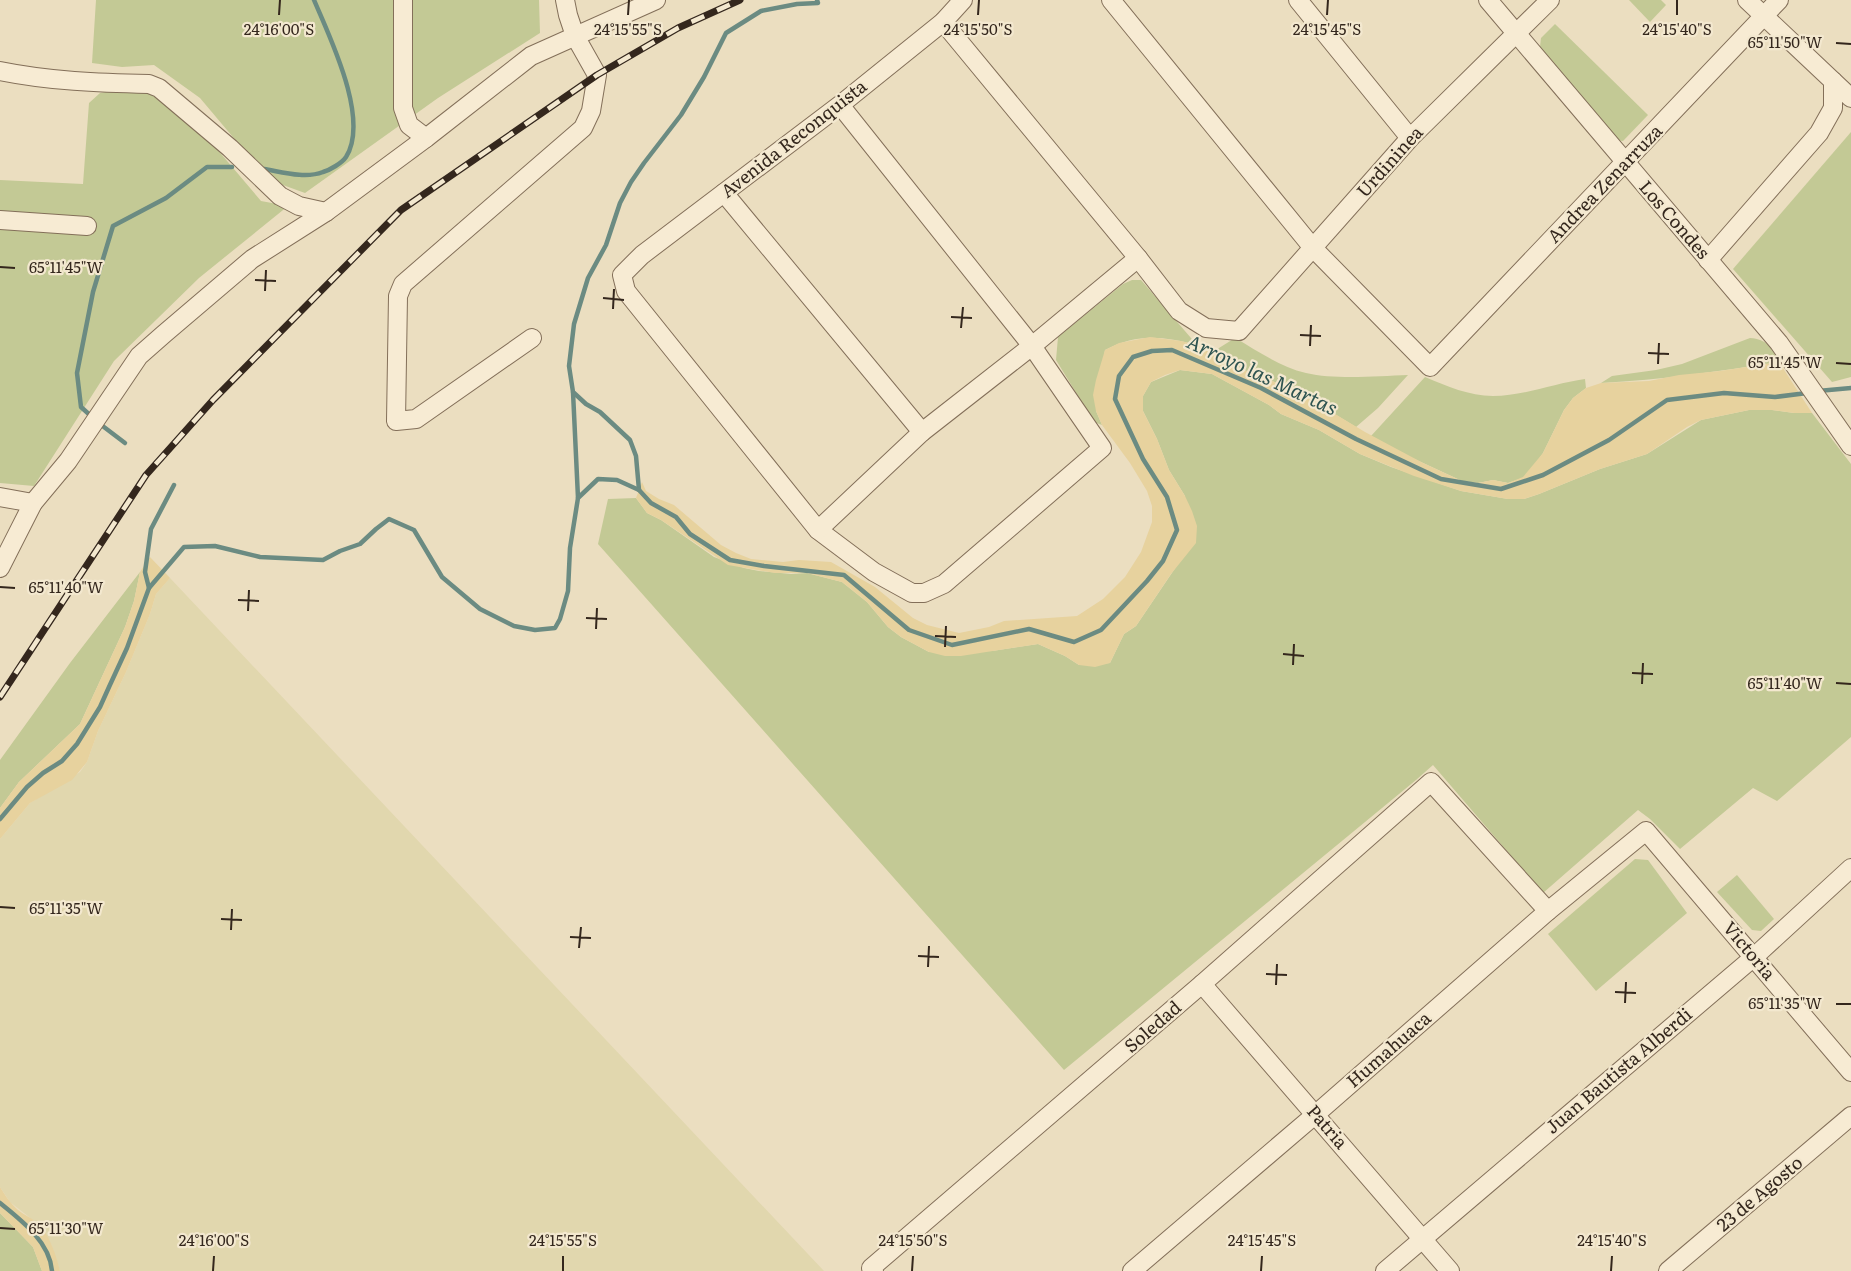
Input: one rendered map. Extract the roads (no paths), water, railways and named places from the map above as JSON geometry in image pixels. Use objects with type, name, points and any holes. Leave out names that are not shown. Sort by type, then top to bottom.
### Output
[{"type":"street","points":[[403,0],[403,108],[409,125],[426,138]]},
{"type":"street","points":[[532,338],[416,418],[396,421],[398,296],[403,284],[583,128],[591,111],[597,75],[575,36],[565,0]]},
{"type":"street","points":[[0,568],[33,503],[68,461],[139,356],[252,259],[326,212],[531,56],[656,0]]},
{"type":"street","name":"Avenida Reconquista","points":[[818,531],[626,291],[622,275],[642,255],[840,105],[943,22],[963,0]]},
{"type":"street","points":[[1112,0],[1313,248]]},
{"type":"street","points":[[1298,0],[1410,138]]},
{"type":"street","name":"Los Condes","points":[[1488,0],[1779,343],[1851,446]]},
{"type":"street","name":"Urdininea","points":[[1138,258],[1179,311],[1206,328],[1239,331],[1410,138],[1550,0]]},
{"type":"street","points":[[1747,0],[1851,98]]},
{"type":"street","name":"Andrea Zenarruza","points":[[1313,248],[1431,367],[1779,0]]},
{"type":"street","points":[[840,105],[1032,346],[1102,448],[944,584],[924,593],[912,593],[874,572],[818,531],[922,432],[1032,346],[1138,258],[943,22]]},
{"type":"street","points":[[0,71],[27,77],[79,82],[149,84],[159,88],[230,148],[280,196],[299,206],[326,212]]},
{"type":"street","points":[[1708,260],[1819,133],[1833,108],[1833,81]]},
{"type":"street","points":[[724,193],[922,432]]},
{"type":"street","points":[[0,220],[87,226]]},
{"type":"street","points":[[0,497],[33,503]]},
{"type":"street","name":"Soledad","points":[[872,1269],[1202,984],[1431,782],[1548,911]]},
{"type":"street","name":"Humahuaca","points":[[1132,1271],[1548,911],[1646,831]]},
{"type":"street","name":"Victoria","points":[[1646,831],[1851,1072]]},
{"type":"street","name":"Juan Bautista Alberdi","points":[[1385,1271],[1754,957],[1851,868]]},
{"type":"street","name":"Patria","points":[[1202,984],[1450,1271]]},
{"type":"street","name":"23 de Agosto","points":[[1668,1271],[1851,1116]]},
{"type":"waterway","points":[[264,169],[301,175],[323,172],[336,166],[346,157],[352,141],[351,101],[345,78],[314,0]]},
{"type":"waterway","points":[[639,490],[636,456],[630,440],[600,412],[586,404],[573,392],[569,366],[574,324],[588,278],[606,245],[620,203],[631,182],[681,115],[704,77],[726,33],[761,11],[797,4],[818,3],[817,0]]},
{"type":"waterway","points":[[91,416],[81,407],[77,373],[93,292],[113,226],[166,198],[207,167],[232,167]]},
{"type":"waterway","name":"Arroyo las Martas","points":[[0,819],[27,787],[62,761],[77,744],[100,707],[127,648],[149,588],[184,547],[215,546],[260,557],[323,560],[360,544],[389,519],[414,530],[442,577],[480,609],[514,626],[535,630],[555,628],[568,591],[570,548],[578,498],[598,479],[617,480],[639,490],[651,503],[676,517],[690,534],[730,560],[844,575],[909,630],[952,645],[1029,629],[1074,642],[1101,630],[1147,581],[1163,561],[1177,530],[1167,497],[1143,459],[1115,399],[1119,376],[1133,357],[1152,351],[1172,350],[1261,388],[1356,439],[1441,479],[1501,489],[1543,475],[1609,440],[1667,400],[1724,393],[1775,397],[1807,393]]},
{"type":"waterway","name":"Arroyo las Martas","points":[[1818,391],[1851,388]]},
{"type":"waterway","points":[[573,392],[578,498]]},
{"type":"waterway","points":[[100,424],[125,443]]},
{"type":"waterway","points":[[149,588],[145,572],[151,529],[174,485]]},
{"type":"waterway","name":"Arroyo las Martas","points":[[0,1203],[25,1224],[40,1241],[50,1260],[52,1271]]},
{"type":"railway","points":[[0,697],[146,475],[213,400],[401,210],[597,75],[678,28],[740,0]]}]
